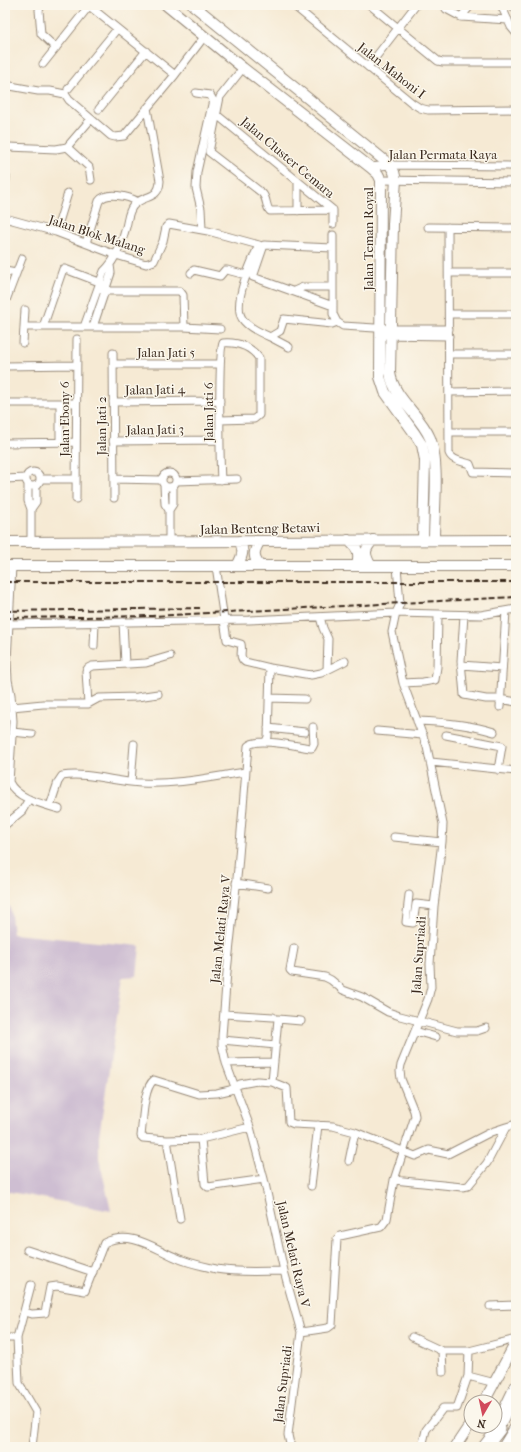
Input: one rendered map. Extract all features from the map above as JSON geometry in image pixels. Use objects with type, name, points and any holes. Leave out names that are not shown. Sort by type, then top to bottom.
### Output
[{"type":"highway","points":[[494,1436],[516,1388]]},
{"type":"highway","points":[[485,1447],[516,1404]]},
{"type":"highway","points":[[506,1447],[516,1429]]},
{"type":"highway","points":[[506,1447],[516,1434]]},
{"type":"street","points":[[42,5],[39,12],[41,34],[56,48]]},
{"type":"street","name":"Jalan Teman Royal","points":[[166,5],[243,68],[268,77],[390,164],[396,180],[393,224],[390,372],[394,388],[426,432],[432,444],[435,464],[434,539]]},
{"type":"street","name":"Jalan Teman Royal","points":[[193,5],[268,77],[378,174],[381,180],[380,382],[384,392],[422,445],[425,460],[423,539]]},
{"type":"street","name":"Jalan Mahoni I","points":[[293,5],[420,108],[428,110],[516,109]]},
{"type":"street","points":[[370,5],[438,60],[443,62],[516,62]]},
{"type":"street","points":[[368,67],[416,5]]},
{"type":"street","points":[[461,17],[471,5]]},
{"type":"street","points":[[501,5],[516,33]]},
{"type":"street","points":[[43,64],[88,6],[175,74]]},
{"type":"street","points":[[446,9],[461,17],[508,20]]},
{"type":"street","points":[[68,89],[117,29]]},
{"type":"street","points":[[5,85],[65,94],[69,100],[111,136],[124,136],[148,108],[204,36]]},
{"type":"street","points":[[99,109],[146,52]]},
{"type":"street","points":[[243,68],[220,97],[209,152],[262,193],[266,198],[267,207],[271,211],[333,210]]},
{"type":"street","points":[[196,93],[210,95],[213,100],[197,172],[196,188],[201,209],[202,230]]},
{"type":"street","points":[[93,327],[103,287],[104,271],[110,265],[123,241],[130,211],[138,202],[157,193],[160,186],[148,108]]},
{"type":"street","name":"Jalan Cluster Cemara","points":[[217,115],[333,210],[333,224]]},
{"type":"street","points":[[9,147],[44,149],[66,147],[91,119]]},
{"type":"street","points":[[66,147],[90,167],[91,180]]},
{"type":"street","name":"Jalan Permata Raya","points":[[370,167],[390,164],[516,166]]},
{"type":"street","points":[[5,174],[5,189]]},
{"type":"street","points":[[381,180],[516,182]]},
{"type":"street","points":[[298,182],[298,211]]},
{"type":"street","points":[[56,232],[68,192]]},
{"type":"street","points":[[86,243],[101,198],[105,196],[116,196],[130,198],[138,202]]},
{"type":"street","name":"Jalan Blok Malang","points":[[5,218],[56,232],[116,255],[146,264],[154,261],[158,254],[168,224],[202,230],[259,245],[246,275],[240,295],[241,317],[244,321],[270,337],[289,346]]},
{"type":"street","points":[[428,227],[516,228]]},
{"type":"street","points":[[448,227],[450,457],[470,464],[473,472],[516,472]]},
{"type":"street","points":[[333,235],[333,314],[338,322],[343,326],[380,332],[449,332]]},
{"type":"street","points":[[333,248],[264,245],[252,277],[333,306]]},
{"type":"street","points":[[5,303],[22,258]]},
{"type":"street","points":[[43,327],[63,269],[103,287],[180,291],[183,295],[184,327]]},
{"type":"street","points":[[191,273],[194,270],[220,276],[225,270],[227,270],[246,275]]},
{"type":"street","points":[[5,271],[16,273]]},
{"type":"street","points":[[449,273],[516,273]]},
{"type":"street","points":[[84,327],[103,287]]},
{"type":"street","points":[[294,291],[302,287],[333,287]]},
{"type":"street","points":[[23,343],[25,310]]},
{"type":"street","points":[[449,314],[516,314]]},
{"type":"street","points":[[270,337],[280,331],[284,319],[332,324],[338,322]]},
{"type":"street","points":[[24,327],[184,327],[220,329]]},
{"type":"street","name":"Jalan Ebony 6","points":[[76,499],[77,340]]},
{"type":"street","name":"Jalan Jati 6","points":[[220,420],[254,419],[259,415],[259,358],[242,344],[221,344],[220,364],[220,401],[220,420],[220,480]]},
{"type":"street","name":"Jalan Jati 2","points":[[113,353],[114,498]]},
{"type":"street","points":[[449,354],[516,354]]},
{"type":"street","name":"Jalan Jati 5","points":[[113,364],[220,364]]},
{"type":"street","points":[[5,366],[76,365]]},
{"type":"street","points":[[379,372],[390,372]]},
{"type":"street","points":[[449,392],[516,391]]},
{"type":"street","name":"Jalan Jati 4","points":[[113,402],[220,401]]},
{"type":"street","points":[[5,403],[76,403]]},
{"type":"street","points":[[60,403],[60,442]]},
{"type":"street","points":[[450,432],[516,432]]},
{"type":"street","name":"Jalan Jati 3","points":[[113,441],[220,440]]},
{"type":"street","points":[[5,443],[76,442]]},
{"type":"street","points":[[31,542],[32,509],[36,502],[39,475],[29,472],[27,481],[28,501],[32,509]]},
{"type":"street","points":[[169,510],[173,504],[176,477],[170,473],[166,474],[163,483],[165,504],[169,510],[169,542]]},
{"type":"street","points":[[5,478],[27,481],[30,485],[38,482],[76,479]]},
{"type":"street","points":[[114,479],[163,483],[170,487],[175,484],[237,479]]},
{"type":"street","points":[[424,510],[434,510]]},
{"type":"street","name":"Jalan Benteng Betawi","points":[[5,542],[423,539],[516,540]]},
{"type":"street","points":[[348,540],[358,550],[359,555],[357,566]]},
{"type":"street","points":[[371,566],[365,552],[368,545],[373,540]]},
{"type":"street","points":[[237,566],[243,550],[239,541]]},
{"type":"street","points":[[260,541],[256,547],[254,556],[260,566]]},
{"type":"street","points":[[59,809],[29,799],[13,789],[9,782],[12,707],[8,680],[10,624],[8,566],[516,566]]},
{"type":"street","points":[[216,566],[227,640],[239,643],[242,646],[240,656],[244,662],[310,675],[321,673],[345,661]]},
{"type":"street","name":"Jalan Supriadi","points":[[294,1447],[290,1444],[288,1435],[301,1332],[328,1328],[332,1325],[337,1239],[340,1236],[381,1227],[386,1219],[402,1151],[415,1116],[401,1079],[401,1065],[428,999],[431,987],[430,964],[434,906],[443,824],[431,762],[423,735],[403,683],[392,632],[396,613],[400,604],[397,566]]},
{"type":"street","points":[[10,624],[224,620],[396,613],[481,615],[516,609]]},
{"type":"street","points":[[500,707],[506,610]]},
{"type":"street","points":[[403,683],[435,680],[438,614]]},
{"type":"street","points":[[464,615],[461,666],[464,695],[516,702]]},
{"type":"street","points":[[320,617],[328,639],[327,670]]},
{"type":"street","points":[[123,622],[125,664]]},
{"type":"street","points":[[94,646],[95,623]]},
{"type":"street","points":[[88,704],[86,671],[88,668],[92,666],[151,662],[170,656]]},
{"type":"street","points":[[461,666],[502,668]]},
{"type":"street","points":[[270,668],[268,737],[266,741],[312,748],[314,744],[314,727]]},
{"type":"street","points":[[12,707],[43,704],[88,704],[99,698],[158,694]]},
{"type":"street","points":[[269,698],[305,698]]},
{"type":"street","points":[[417,722],[458,724],[480,727],[494,732]]},
{"type":"street","points":[[268,728],[305,732]]},
{"type":"street","points":[[377,731],[423,735]]},
{"type":"street","points":[[12,732],[32,734]]},
{"type":"street","points":[[446,735],[502,746],[498,770]]},
{"type":"street","name":"Jalan Melati Raya V","points":[[266,741],[250,743],[248,746],[222,1040],[226,1063],[250,1127],[264,1179],[284,1271],[301,1332]]},
{"type":"street","points":[[131,782],[134,744]]},
{"type":"street","points":[[431,762],[498,770],[516,769]]},
{"type":"street","points":[[50,806],[58,782],[62,776],[94,777],[140,783],[166,783],[245,772]]},
{"type":"street","points":[[5,825],[22,811],[29,799]]},
{"type":"street","points":[[394,837],[442,842]]},
{"type":"street","points":[[236,883],[268,888]]},
{"type":"street","points":[[409,895],[406,922],[413,923],[416,904],[434,906]]},
{"type":"street","points":[[294,948],[290,970],[292,972],[326,977],[343,990],[362,997],[388,1012],[419,1021],[457,1031],[477,1031],[486,1028]]},
{"type":"street","points":[[224,1014],[273,1017]]},
{"type":"street","points":[[272,1082],[278,1018],[301,1020]]},
{"type":"street","points":[[415,1031],[436,1037]]},
{"type":"street","points":[[222,1040],[276,1045]]},
{"type":"street","points":[[226,1063],[274,1062]]},
{"type":"street","points":[[250,1127],[201,1139],[168,1140],[143,1138],[141,1136],[147,1091],[150,1084],[154,1080],[199,1094],[217,1093],[230,1090],[240,1084],[249,1082],[272,1082],[287,1088],[289,1122],[294,1124],[333,1126],[356,1132],[415,1156],[429,1150],[448,1154],[491,1132],[516,1124]]},
{"type":"street","points":[[311,1186],[318,1125]]},
{"type":"street","points":[[394,1180],[462,1187],[468,1186],[487,1163],[506,1127]]},
{"type":"street","points":[[349,1161],[356,1132]]},
{"type":"street","points":[[201,1139],[205,1184],[208,1187],[264,1179]]},
{"type":"street","points":[[168,1140],[180,1219]]},
{"type":"street","points":[[25,1312],[32,1314],[45,1314],[50,1287],[57,1286],[85,1291],[104,1243],[112,1239],[126,1238],[148,1244],[176,1258],[216,1269],[238,1272],[284,1271]]},
{"type":"street","points":[[27,1250],[93,1272]]},
{"type":"street","points":[[31,1285],[17,1338],[19,1383],[36,1412],[32,1447]]},
{"type":"street","points":[[490,1306],[516,1305]]},
{"type":"street","points":[[412,1337],[442,1351],[469,1351],[516,1341]]},
{"type":"street","points":[[5,1338],[17,1338]]},
{"type":"street","points":[[489,1394],[516,1341]]},
{"type":"street","points":[[442,1351],[443,1372]]},
{"type":"street","points":[[422,1447],[426,1430],[443,1408],[457,1408],[468,1376],[469,1351]]},
{"type":"street","points":[[468,1376],[495,1383]]},
{"type":"street","points":[[455,1447],[464,1434]]},
{"type":"shaded area","points":[[10,906],[13,934],[140,946],[137,976],[123,977],[99,1136],[99,1158],[111,1211],[5,1191],[5,907]]},
{"type":"railway","points":[[5,582],[516,582]]},
{"type":"railway","points":[[5,618],[152,616],[516,597]]},
{"type":"railway","points":[[5,611],[200,608]]}]
